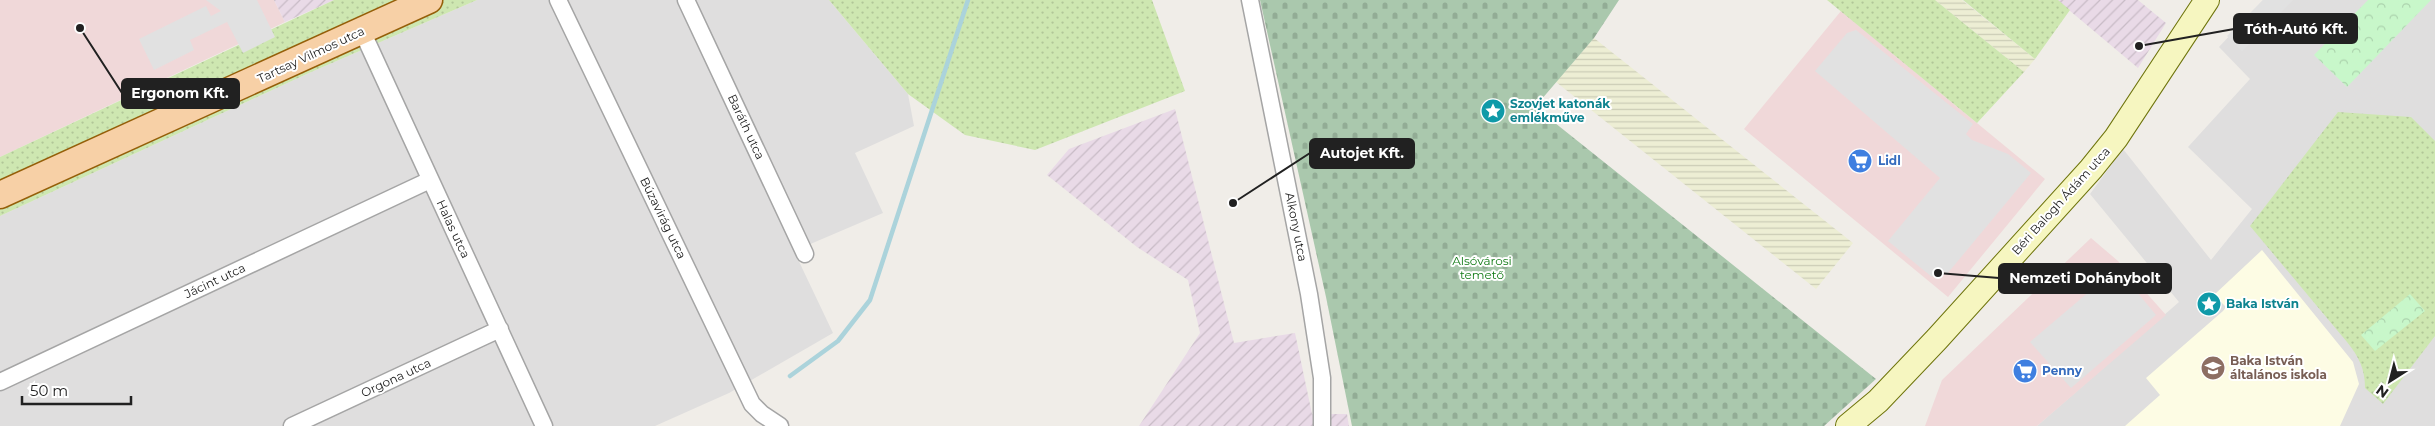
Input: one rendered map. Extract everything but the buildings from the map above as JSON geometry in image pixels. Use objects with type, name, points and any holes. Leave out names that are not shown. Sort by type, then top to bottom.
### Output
[{"type":"main road","name":"Tartsay Vilmos utca","points":[[0,195],[429,0]]},
{"type":"street","name":"Búzavirág utca","points":[[558,0],[752,404],[762,414],[780,426]]},
{"type":"street","name":"Baráth utca","points":[[686,0],[805,254]]},
{"type":"street","name":"Alkony utca","points":[[1250,0],[1309,294],[1322,378],[1322,426]]},
{"type":"street","name":"Béri Balogh Ádám utca","points":[[1848,426],[1878,401],[1937,339],[2091,169],[2116,138],[2207,0]]},
{"type":"street","name":"Halas utca","points":[[362,31],[544,426]]},
{"type":"street","name":"Jácint utca","points":[[0,382],[430,180]]},
{"type":"street","name":"Orgona utca","points":[[292,426],[500,329]]},
{"type":"shaded area","points":[[0,0],[274,0],[285,22],[0,157]]},
{"type":"shaded area","points":[[206,0],[257,0],[275,37],[243,53],[227,22],[190,40],[194,50],[154,70],[139,39],[206,6],[211,16],[221,11]]},
{"type":"shaded area","points":[[274,0],[334,0],[285,22]]},
{"type":"shaded area","points":[[477,0],[829,0],[908,94],[914,126],[855,153],[883,213],[794,251],[833,333],[729,393],[655,426],[0,426],[0,216],[309,73]]},
{"type":"shaded area","points":[[1935,0],[1962,0],[2035,59],[2024,72]]},
{"type":"shaded area","points":[[2057,0],[2138,0],[2166,23],[2138,68]]},
{"type":"shaded area","points":[[2263,0],[2435,0],[2435,426],[2037,426],[2179,302],[2090,194],[2123,149],[2211,260],[2252,209],[2188,147],[2250,79],[2219,47]]},
{"type":"shaded area","points":[[2263,0],[2293,0],[2242,51],[2227,36]]},
{"type":"shaded area","points":[[1841,11],[2045,179],[1948,297],[1744,129]]},
{"type":"shaded area","points":[[1856,30],[1973,124],[1966,134],[1972,140],[2008,154],[2031,173],[1947,274],[1939,268],[1932,277],[1888,241],[1940,178],[1815,71],[1847,33]]},
{"type":"shaded area","points":[[1594,38],[1853,243],[1816,289],[1556,82]]},
{"type":"shaded area","points":[[1175,109],[1234,343],[1295,333],[1312,414],[1347,414],[1349,426],[1139,426],[1200,333],[1188,280],[1137,247],[1047,175],[1069,149]]},
{"type":"shaded area","points":[[2091,238],[2118,261],[2166,315],[2037,426],[1925,426],[1942,380]]},
{"type":"shaded area","points":[[2262,250],[2353,362],[2359,384],[2340,426],[2125,426],[2160,395],[2146,378],[2223,311],[2226,307],[2214,295]]},
{"type":"shaded area","points":[[2117,268],[2156,315],[2071,388],[2030,342]]},
{"type":"green space","points":[[334,0],[477,0],[309,73],[0,216],[0,157]]},
{"type":"green space","points":[[829,0],[1152,0],[1185,91],[1035,150],[965,135],[908,94]]},
{"type":"green space","name":"Alsóvárosi temető","points":[[1260,0],[1619,0],[1594,38],[1535,107],[1876,379],[1824,426],[1352,426],[1326,297]]},
{"type":"green space","points":[[1827,0],[1935,0],[2024,72],[1977,123]]},
{"type":"green space","points":[[1963,0],[2058,0],[2070,10],[2035,59]]},
{"type":"green space","points":[[2368,0],[2431,0],[2347,87],[2314,55]]},
{"type":"green space","points":[[2338,112],[2411,117],[2435,141],[2435,336],[2383,404],[2365,388],[2362,369],[2358,358],[2351,348],[2250,226]]},
{"type":"green space","points":[[2410,294],[2425,311],[2375,351],[2361,335]]},
{"type":"waterway","points":[[790,376],[838,341],[870,300],[968,0]]},
{"type":"place","name":"Ergonom Kft.","points":[[80,28]]},
{"type":"place","name":"Tóth-Autó Kft.","points":[[2139,46]]},
{"type":"place","name":"Szovjet katonák emlékműve","points":[[1493,111]]},
{"type":"place","name":"Lidl","points":[[1860,161]]},
{"type":"place","name":"Autojet Kft.","points":[[1233,203]]},
{"type":"place","name":"Nemzeti Dohánybolt","points":[[1938,273]]},
{"type":"place","name":"Baka István","points":[[2209,304]]},
{"type":"place","name":"Baka István általános iskola","points":[[2213,368]]},
{"type":"place","name":"Penny","points":[[2025,371]]}]
